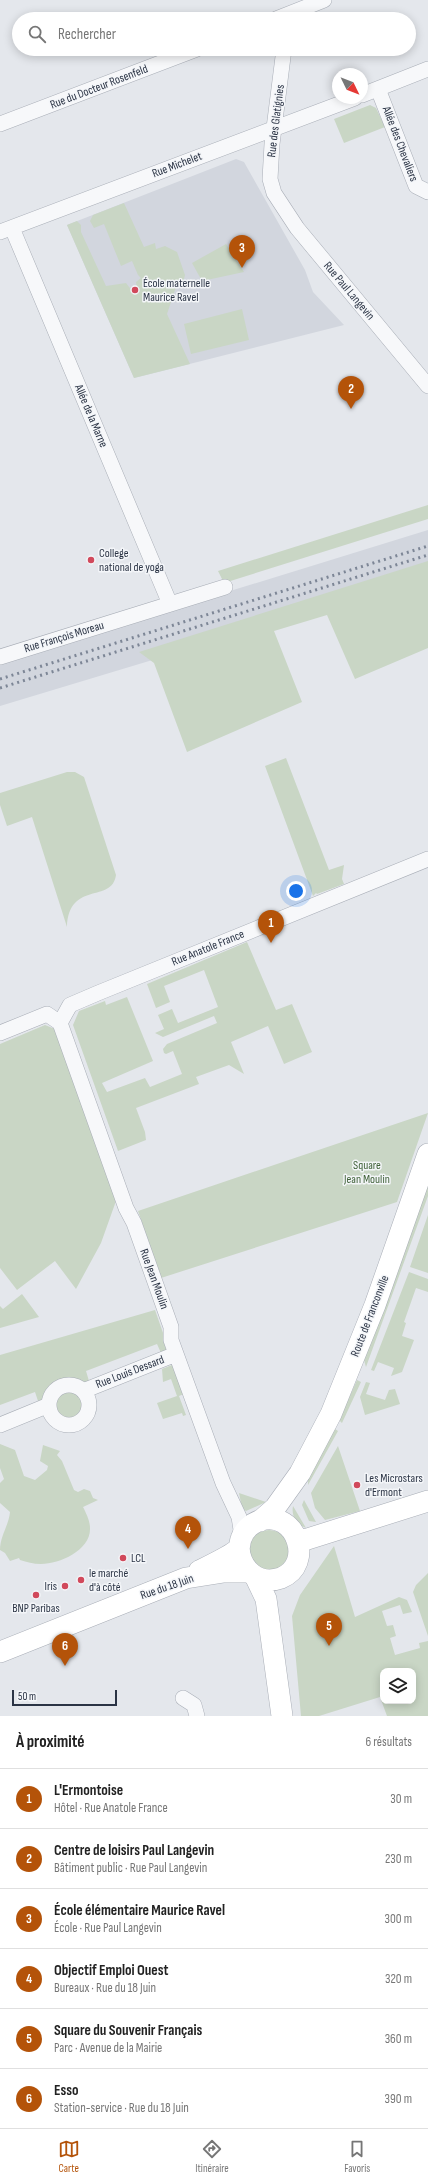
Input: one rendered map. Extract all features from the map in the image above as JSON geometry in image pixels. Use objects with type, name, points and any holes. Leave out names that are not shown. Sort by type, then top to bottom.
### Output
[{"type":"main road","name":"Route de Franconville","points":[[294,1534],[286,1503],[331,1414],[355,1356],[428,1154]]},
{"type":"main road","name":"Route de Franconville","points":[[260,1520],[274,1508],[300,1473]]},
{"type":"main road","points":[[294,1534],[428,1501]]},
{"type":"main road","points":[[186,1578],[241,1541],[250,1526],[260,1520],[276,1520],[294,1534],[298,1559],[288,1574],[277,1603],[272,1640]]},
{"type":"main road","points":[[241,1541],[241,1561],[252,1574],[266,1599],[282,1716]]},
{"type":"main road","name":"Rue du 18 Juin","points":[[0,1652],[186,1578],[224,1572],[252,1574]]},
{"type":"main road","points":[[252,1574],[268,1580],[288,1574]]},
{"type":"street","points":[[288,12],[324,0]]},
{"type":"street","name":"Rue du Docteur Rosenfeld","points":[[0,124],[179,56]]},
{"type":"street","name":"Rue des Glatignies","points":[[274,193],[270,179],[283,56]]},
{"type":"street","points":[[368,93],[428,69]]},
{"type":"street","name":"Allée des Chevaliers","points":[[378,89],[416,186],[428,192]]},
{"type":"street","name":"Rue Michelet","points":[[4,230],[339,104]]},
{"type":"street","name":"Rue Paul Langevin","points":[[274,193],[297,228],[428,386]]},
{"type":"street","name":"Allée de la Marne","points":[[4,230],[170,604]]},
{"type":"street","points":[[170,604],[225,587]]},
{"type":"street","name":"Rue François Moreau","points":[[0,657],[170,604]]},
{"type":"street","name":"Rue Anatole France","points":[[60,1023],[70,1006],[98,993],[428,859]]},
{"type":"street","points":[[0,1033],[47,1014],[60,1023]]},
{"type":"street","name":"Rue Jean Moulin","points":[[60,1023],[126,1208],[134,1223],[169,1319],[171,1327],[171,1340],[176,1354],[223,1483],[239,1517],[241,1541]]},
{"type":"street","name":"Rue Louis Dessard","points":[[83,1391],[176,1354]]},
{"type":"street","name":"Rue Louis Dessard","points":[[73,1386],[83,1391],[89,1400],[88,1412],[85,1417],[76,1424],[65,1425],[56,1420],[49,1406],[53,1394],[62,1387],[73,1386]]},
{"type":"street","points":[[0,1425],[49,1406]]},
{"type":"street","points":[[183,1698],[194,1705],[197,1716]]},
{"type":"shaded area","points":[[236,159],[244,162],[305,270],[313,292],[344,325],[134,378],[67,225]]},
{"type":"shaded area","points":[[428,530],[428,577],[0,706],[0,662]]},
{"type":"green space","points":[[370,105],[376,108],[385,127],[344,143],[334,119]]},
{"type":"green space","points":[[124,203],[144,247],[155,243],[156,249],[165,246],[177,252],[185,275],[184,279],[177,284],[167,314],[190,364],[134,378],[67,225],[77,221],[81,225],[81,232],[106,286],[126,283],[133,292],[137,290],[136,282],[141,278],[138,275],[132,261],[121,266],[104,224],[94,228],[90,221],[93,215]]},
{"type":"green space","points":[[226,244],[244,272],[202,281],[192,263]]},
{"type":"green space","points":[[242,309],[249,340],[191,354],[184,324]]},
{"type":"green space","points":[[428,505],[428,519],[224,583],[218,571]]},
{"type":"green space","points":[[428,561],[428,648],[355,679],[327,615],[274,631],[302,702],[187,752],[154,663],[139,652]]},
{"type":"green space","points":[[286,758],[329,870],[344,865],[342,879],[344,884],[317,894],[316,893],[313,896],[265,766]]},
{"type":"green space","points":[[67,772],[75,772],[84,777],[116,875],[113,884],[107,889],[82,898],[75,903],[70,912],[67,927],[32,817],[7,826],[0,805],[0,793]]},
{"type":"green space","points":[[247,942],[276,1010],[292,1004],[312,1052],[284,1064],[268,1026],[231,1042],[244,1074],[229,1065],[196,1077],[199,1084],[136,1108],[145,1132],[146,1140],[118,1151],[73,1025],[79,1011],[105,1001],[106,1005],[127,997],[153,1061],[102,1083],[107,1092],[145,1078],[150,1087],[182,1074],[173,1051],[166,1054],[164,1053],[163,1049],[167,1044],[217,1023],[214,1016],[163,1037],[155,1033],[164,1029],[158,1015],[172,1009],[178,1023],[218,1007],[204,970],[164,986],[170,1002],[156,1008],[147,984]]},
{"type":"green space","points":[[45,1025],[55,1029],[116,1201],[101,1243],[76,1289],[55,1261],[17,1290],[0,1268],[0,1044]]},
{"type":"green space","name":"Square Jean Moulin","points":[[428,1113],[397,1202],[161,1278],[138,1211]]},
{"type":"green space","points":[[428,1180],[428,1196],[366,1367],[364,1360]]},
{"type":"green space","points":[[428,1215],[428,1273],[410,1267]]},
{"type":"green space","points":[[409,1272],[428,1279],[428,1292],[416,1288],[404,1322],[406,1323],[402,1336],[414,1340],[402,1372],[391,1376],[394,1368],[378,1362],[374,1371],[371,1370]]},
{"type":"green space","points":[[22,1294],[39,1317],[0,1328],[0,1306],[3,1309]]},
{"type":"green space","points":[[155,1310],[169,1350],[161,1353],[157,1344],[86,1371],[89,1381],[81,1384],[70,1381],[55,1385],[51,1388],[46,1398],[38,1401],[35,1392],[0,1405],[0,1355]]},
{"type":"green space","points":[[172,1365],[184,1394],[179,1396],[186,1415],[183,1416],[182,1413],[163,1419],[157,1403],[177,1396],[171,1379],[163,1382],[162,1369]]},
{"type":"green space","points":[[357,1380],[361,1382],[342,1423],[339,1420]]},
{"type":"green space","points":[[366,1382],[370,1383],[366,1394],[385,1400],[389,1390],[395,1389],[400,1404],[365,1415],[360,1397]]},
{"type":"green space","points":[[69,1390],[79,1394],[83,1404],[79,1414],[69,1418],[59,1414],[55,1404],[59,1394]]},
{"type":"green space","points":[[335,1429],[338,1431],[308,1485],[308,1478]]},
{"type":"green space","points":[[0,1444],[15,1450],[24,1476],[35,1480],[47,1470],[48,1466],[40,1461],[43,1445],[60,1451],[57,1455],[62,1461],[74,1490],[78,1492],[84,1489],[90,1491],[93,1498],[98,1500],[83,1507],[88,1517],[90,1528],[89,1536],[80,1549],[73,1554],[57,1561],[38,1564],[20,1560],[19,1558],[10,1561],[5,1553],[0,1550],[1,1540],[10,1512],[0,1503],[0,1483],[4,1479],[0,1468]]},
{"type":"green space","points":[[338,1446],[360,1511],[325,1520],[315,1508],[311,1493]]},
{"type":"green space","points":[[239,1493],[266,1502],[246,1511],[242,1508]]},
{"type":"green space","points":[[304,1500],[316,1522],[309,1521],[302,1505]]},
{"type":"green space","points":[[293,1506],[306,1528],[295,1520]]},
{"type":"green space","points":[[273,1530],[280,1533],[286,1539],[289,1550],[288,1558],[280,1567],[273,1570],[265,1570],[258,1567],[250,1558],[249,1546],[252,1539],[261,1531]]},
{"type":"green space","points":[[334,1546],[355,1617],[399,1597],[407,1600],[412,1612],[403,1614],[400,1605],[382,1611],[387,1626],[393,1625],[396,1636],[390,1638],[395,1655],[420,1648],[419,1643],[428,1641],[428,1716],[387,1716],[383,1704],[416,1704],[416,1668],[380,1668],[380,1697],[319,1716],[301,1716],[292,1616],[300,1595]]},
{"type":"green space","points":[[428,1573],[428,1636],[413,1592],[416,1585]]},
{"type":"railway","points":[[0,679],[428,546]]},
{"type":"railway","points":[[0,688],[428,555]]},
{"type":"place","name":"École élémentaire Maurice Ravel","points":[[242,268]]},
{"type":"place","name":"École maternelle Maurice Ravel","points":[[135,290]]},
{"type":"place","name":"Centre de loisirs Paul Langevin","points":[[351,409]]},
{"type":"place","name":"College national de yoga","points":[[91,560]]},
{"type":"place","name":"L'Ermontoise","points":[[271,943]]},
{"type":"place","name":"Les Microstars d'Ermont","points":[[357,1485]]},
{"type":"place","name":"Objectif Emploi Ouest","points":[[188,1549]]},
{"type":"place","name":"LCL","points":[[123,1558]]},
{"type":"place","name":"le marché d'à côté","points":[[81,1580]]},
{"type":"place","name":"Iris","points":[[65,1586]]},
{"type":"place","name":"BNP Paribas","points":[[36,1595]]},
{"type":"place","name":"Square du Souvenir Français","points":[[329,1646]]},
{"type":"place","name":"Esso","points":[[65,1666]]}]
